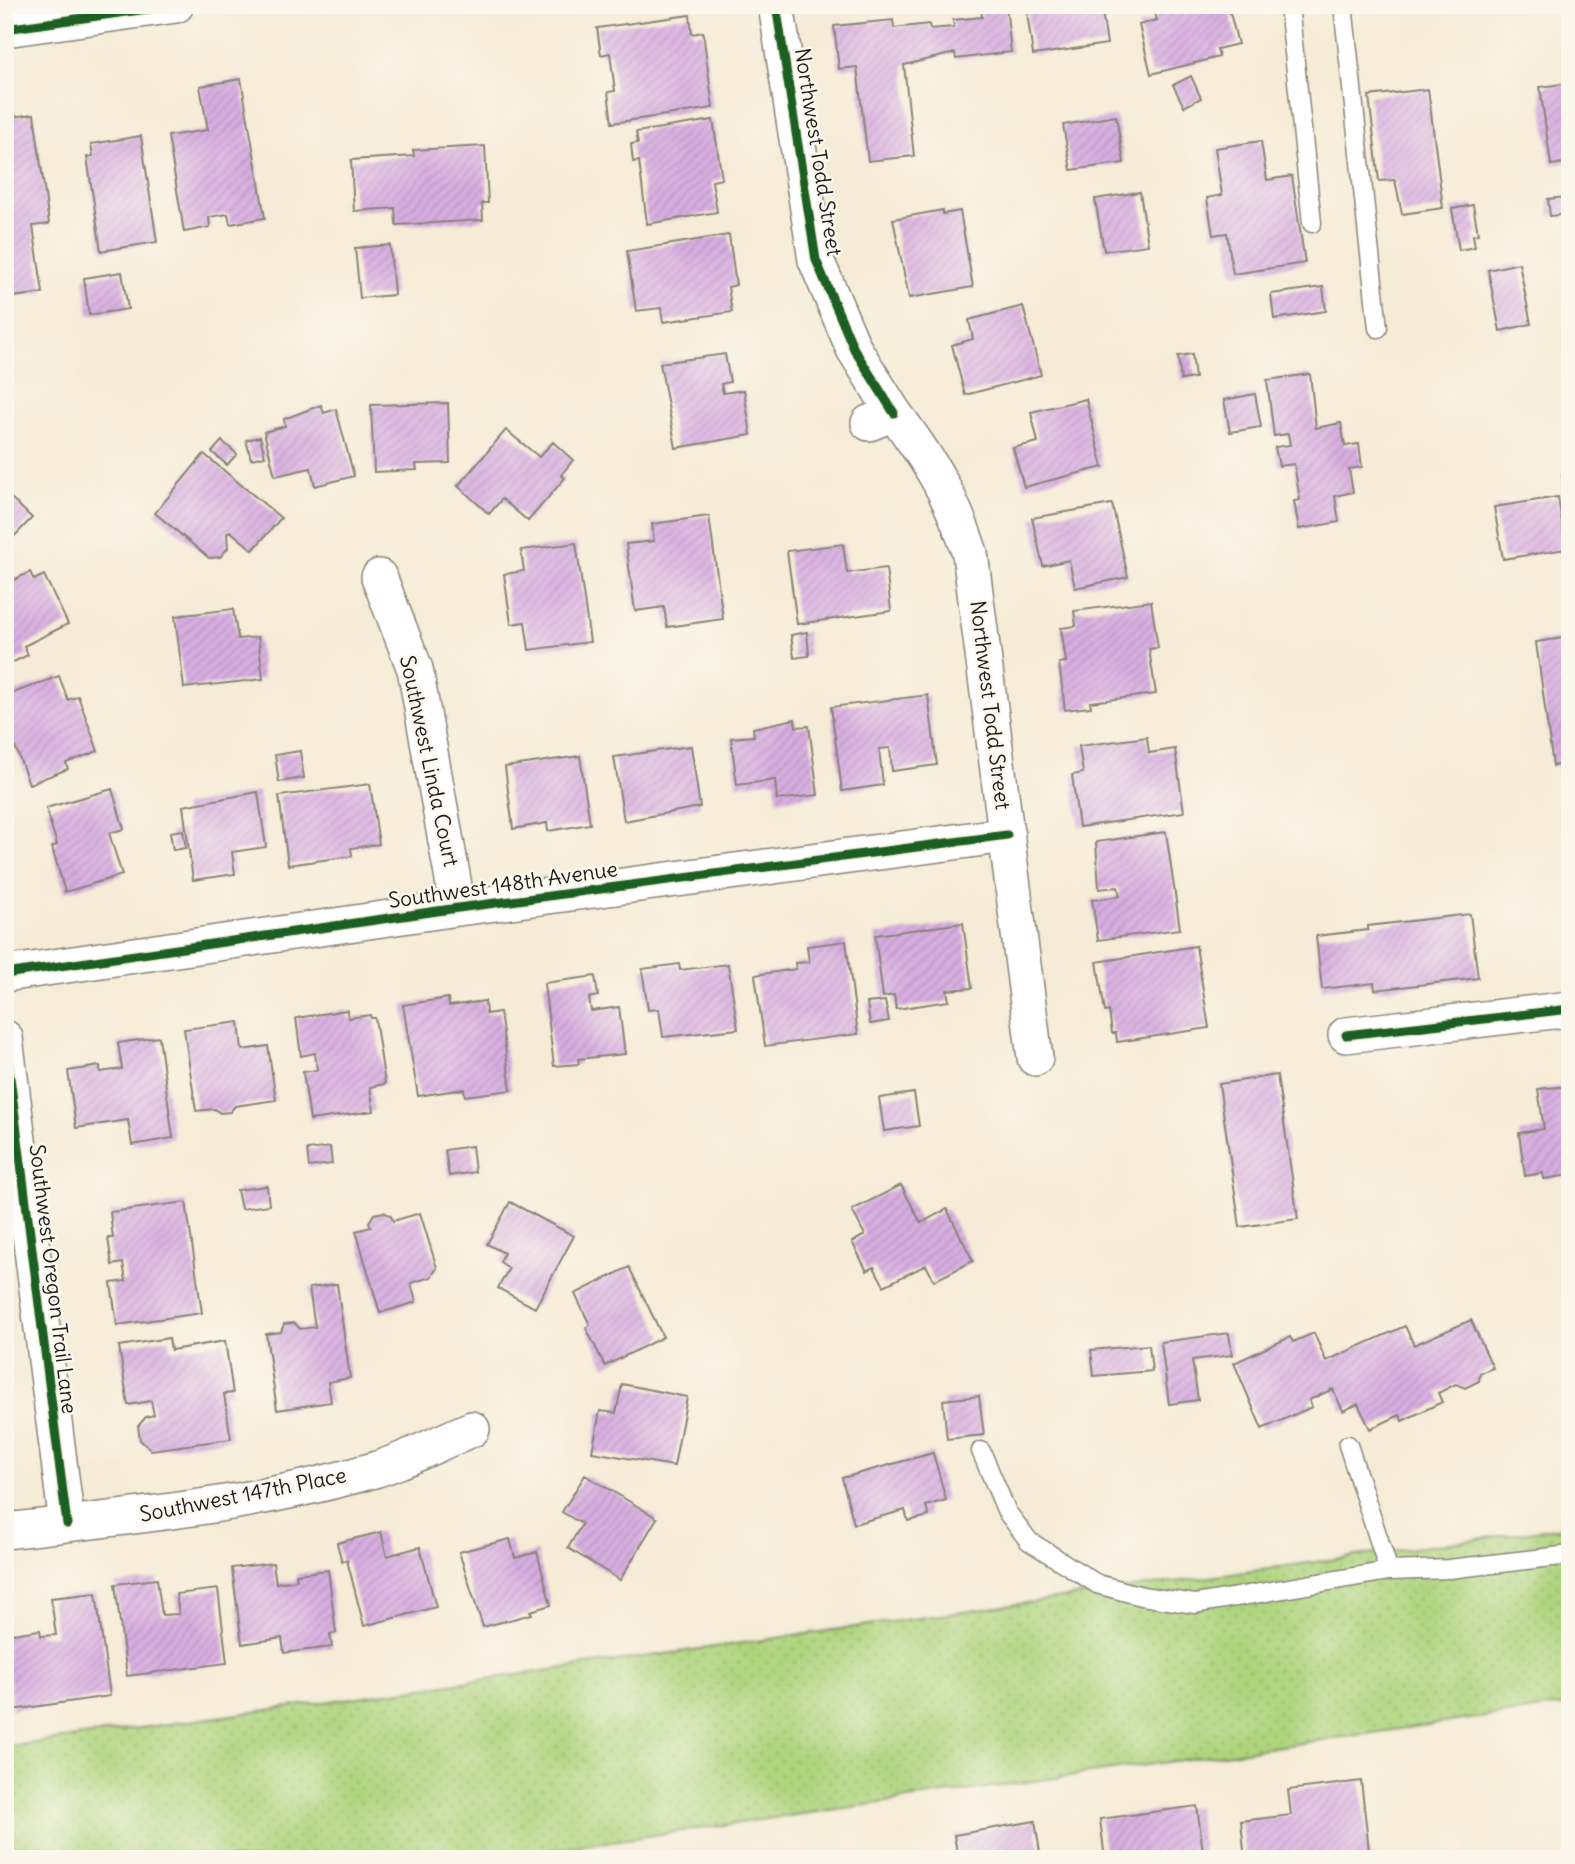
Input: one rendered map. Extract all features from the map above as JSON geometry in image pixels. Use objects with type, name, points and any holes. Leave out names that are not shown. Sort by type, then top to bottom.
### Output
[{"type":"street","points":[[5,29],[176,5]]},
{"type":"street","name":"Northwest Todd Street","points":[[776,5],[816,260],[882,418],[931,462],[948,494],[970,553],[1035,1058]]},
{"type":"street","name":"Southwest Linda Court","points":[[379,577],[415,669],[458,908]]},
{"type":"street","name":"Southwest 148th Avenue","points":[[5,974],[458,908],[1007,835]]},
{"type":"street","points":[[1346,1035],[1570,1009]]},
{"type":"street","name":"Southwest Oregon Trail Lane","points":[[5,1038],[67,1524]]},
{"type":"street","name":"Southwest 147th Place","points":[[5,1531],[169,1511],[315,1485],[377,1469],[472,1429]]},
{"type":"lane","points":[[1289,5],[1312,223]]},
{"type":"lane","points":[[1343,5],[1378,328]]},
{"type":"lane","points":[[1348,1445],[1389,1571]]},
{"type":"lane","points":[[981,1451],[1007,1512],[1028,1541],[1097,1584],[1142,1596],[1195,1604],[1389,1571],[1449,1569],[1570,1555]]},
{"type":"green space","points":[[1570,1526],[1570,1705],[485,1859],[5,1859],[5,1747]]},
{"type":"building","points":[[981,5],[1006,5],[1011,52],[956,59],[955,53],[904,65],[914,156],[868,161],[857,67],[839,69],[834,26],[893,20],[894,28],[929,24],[930,29],[954,27],[953,20],[982,17]]},
{"type":"building","points":[[1026,5],[1101,5],[1107,44],[1033,55]]},
{"type":"building","points":[[1185,5],[1228,5],[1238,44],[1217,49],[1219,57],[1151,74],[1139,25],[1157,20],[1155,13]]},
{"type":"building","points":[[690,15],[692,34],[703,32],[713,108],[612,123],[608,92],[615,91],[610,53],[601,55],[597,28]]},
{"type":"building","points":[[1191,76],[1201,98],[1184,107],[1173,85]]},
{"type":"building","points":[[241,79],[265,218],[230,224],[228,214],[209,217],[210,227],[184,232],[168,136],[208,130],[200,86]]},
{"type":"building","points":[[1570,83],[1570,162],[1551,165],[1540,87]]},
{"type":"building","points":[[1428,89],[1443,208],[1402,214],[1395,180],[1379,181],[1369,96]]},
{"type":"building","points":[[34,114],[49,224],[33,226],[43,293],[5,298],[5,118]]},
{"type":"building","points":[[1116,116],[1124,163],[1071,170],[1063,125]]},
{"type":"building","points":[[713,120],[722,179],[712,181],[717,212],[647,224],[639,161],[633,162],[631,144],[638,143],[636,132]]},
{"type":"building","points":[[141,136],[157,242],[101,251],[87,157],[93,156],[91,144]]},
{"type":"building","points":[[1261,141],[1267,180],[1292,176],[1305,263],[1233,274],[1227,233],[1213,235],[1207,198],[1222,195],[1215,148]]},
{"type":"building","points":[[485,146],[488,203],[482,203],[483,220],[396,225],[395,208],[354,211],[351,160],[414,156],[413,150]]},
{"type":"building","points":[[1140,192],[1148,245],[1104,251],[1095,199]]},
{"type":"building","points":[[1566,197],[1568,214],[1550,216],[1548,199]]},
{"type":"building","points":[[1473,205],[1478,234],[1473,235],[1475,247],[1459,250],[1452,209]]},
{"type":"building","points":[[943,210],[943,214],[960,211],[973,287],[909,298],[893,219]]},
{"type":"building","points":[[729,235],[736,285],[728,287],[732,312],[663,322],[661,308],[636,311],[627,251]]},
{"type":"building","points":[[390,245],[394,295],[360,298],[355,248]]},
{"type":"building","points":[[1519,263],[1531,324],[1500,331],[1488,270]]},
{"type":"building","points":[[1570,271],[1570,301],[1568,301],[1565,272]]},
{"type":"building","points":[[122,272],[128,309],[89,315],[84,278]]},
{"type":"building","points":[[1323,287],[1326,311],[1274,319],[1271,294]]},
{"type":"building","points":[[1023,306],[1041,375],[965,395],[952,345],[973,339],[969,320]]},
{"type":"building","points":[[725,354],[730,382],[721,384],[723,393],[744,390],[751,435],[676,448],[660,363]]},
{"type":"building","points":[[1192,354],[1195,378],[1181,380],[1178,356]]},
{"type":"building","points":[[1310,374],[1316,428],[1341,423],[1345,446],[1359,444],[1362,467],[1349,469],[1353,492],[1335,496],[1339,522],[1299,529],[1294,501],[1300,500],[1294,464],[1279,466],[1275,447],[1290,445],[1288,434],[1274,436],[1267,380]]},
{"type":"building","points":[[1255,394],[1261,427],[1230,432],[1224,400]]},
{"type":"building","points":[[1086,399],[1103,467],[1024,487],[1013,448],[1038,442],[1031,412]]},
{"type":"building","points":[[448,403],[450,463],[416,464],[417,470],[374,472],[371,405]]},
{"type":"building","points":[[321,405],[324,413],[336,409],[354,476],[315,486],[311,468],[275,476],[264,432],[285,426],[284,419]]},
{"type":"building","points":[[506,430],[539,457],[553,442],[573,460],[561,475],[565,478],[528,521],[502,499],[489,514],[458,486]]},
{"type":"building","points":[[260,437],[265,456],[251,459],[246,440]]},
{"type":"building","points":[[222,441],[237,454],[227,465],[212,452]]},
{"type":"building","points":[[204,454],[281,518],[253,550],[230,531],[227,534],[228,548],[220,557],[209,558],[155,513]]},
{"type":"building","points":[[1570,472],[1570,513],[1568,513],[1562,474]]},
{"type":"building","points":[[5,492],[32,518],[5,546]]},
{"type":"building","points":[[1558,497],[1566,549],[1503,559],[1494,507]]},
{"type":"building","points":[[1112,504],[1128,577],[1075,588],[1069,560],[1043,566],[1032,518]]},
{"type":"building","points":[[709,516],[723,619],[667,627],[664,607],[635,611],[626,544],[654,541],[652,524]]},
{"type":"building","points":[[576,543],[590,642],[529,650],[525,622],[511,624],[504,574],[524,571],[521,550]]},
{"type":"building","points":[[843,544],[847,573],[886,568],[891,611],[797,624],[787,551]]},
{"type":"building","points":[[30,572],[34,580],[44,575],[68,624],[24,646],[28,655],[5,666],[5,584]]},
{"type":"building","points":[[1151,601],[1158,648],[1149,649],[1156,694],[1090,702],[1091,707],[1065,710],[1059,663],[1066,662],[1061,628],[1076,626],[1074,611]]},
{"type":"building","points":[[233,609],[238,639],[258,637],[263,679],[184,688],[175,616]]},
{"type":"building","points":[[807,632],[809,656],[794,658],[791,635]]},
{"type":"building","points":[[1570,637],[1570,763],[1553,766],[1536,642]]},
{"type":"building","points":[[59,676],[68,700],[78,696],[98,751],[66,763],[68,769],[29,784],[5,719],[5,696]]},
{"type":"building","points":[[928,695],[937,765],[892,771],[890,748],[879,749],[883,785],[842,791],[831,707]]},
{"type":"building","points":[[795,719],[796,727],[809,726],[818,795],[777,800],[775,780],[737,785],[731,738],[754,736],[753,728]]},
{"type":"building","points":[[1147,737],[1149,753],[1175,749],[1184,812],[1079,827],[1072,775],[1083,773],[1079,746]]},
{"type":"building","points":[[691,746],[700,807],[624,821],[614,757]]},
{"type":"building","points":[[300,751],[304,778],[279,782],[275,755]]},
{"type":"building","points":[[580,756],[590,824],[548,831],[547,823],[513,829],[505,767]]},
{"type":"building","points":[[370,784],[379,844],[351,848],[352,856],[288,865],[279,796]]},
{"type":"building","points":[[112,789],[124,829],[109,833],[122,875],[65,892],[52,847],[57,845],[46,808]]},
{"type":"building","points":[[258,792],[266,847],[232,852],[235,874],[193,880],[183,806]]},
{"type":"building","points":[[183,830],[186,848],[173,850],[170,832]]},
{"type":"building","points":[[1166,832],[1180,929],[1098,940],[1092,900],[1120,896],[1118,887],[1099,889],[1096,842]]},
{"type":"building","points":[[1470,914],[1478,978],[1375,990],[1374,983],[1322,989],[1316,936],[1368,930],[1368,926]]},
{"type":"building","points":[[963,923],[972,988],[947,990],[949,1001],[896,1009],[894,995],[883,997],[875,935]]},
{"type":"building","points":[[846,941],[858,1034],[765,1046],[755,975],[796,969],[795,963],[809,962],[807,946]]},
{"type":"building","points":[[1196,946],[1209,1028],[1117,1042],[1116,1033],[1112,1033],[1109,1011],[1105,1012],[1097,962]]},
{"type":"building","points":[[679,964],[680,970],[728,964],[738,1029],[663,1037],[659,1009],[648,1010],[642,969]]},
{"type":"building","points":[[595,976],[598,996],[589,998],[591,1011],[619,1007],[625,1054],[578,1059],[579,1064],[554,1066],[544,983]]},
{"type":"building","points":[[448,998],[449,1006],[485,1001],[486,1014],[500,1012],[511,1090],[465,1096],[464,1089],[418,1096],[403,1005]]},
{"type":"building","points":[[885,1001],[889,1021],[870,1024],[867,1003]]},
{"type":"building","points":[[347,1010],[348,1018],[370,1015],[375,1018],[385,1084],[370,1087],[374,1111],[310,1120],[303,1072],[317,1070],[315,1053],[301,1056],[296,1018]]},
{"type":"building","points":[[239,1022],[242,1050],[268,1046],[276,1100],[235,1106],[230,1112],[220,1113],[215,1109],[196,1111],[184,1029]]},
{"type":"building","points":[[159,1037],[173,1138],[132,1145],[128,1120],[76,1128],[68,1071],[100,1066],[100,1072],[122,1069],[118,1043]]},
{"type":"building","points":[[1277,1075],[1298,1219],[1240,1227],[1219,1084]]},
{"type":"building","points":[[1570,1086],[1570,1175],[1544,1179],[1543,1173],[1525,1176],[1519,1133],[1544,1129],[1538,1089]]},
{"type":"building","points":[[914,1093],[919,1126],[884,1131],[879,1098]]},
{"type":"building","points":[[472,1146],[475,1172],[449,1176],[445,1150]]},
{"type":"building","points":[[330,1147],[332,1164],[309,1167],[307,1150]]},
{"type":"building","points":[[901,1185],[921,1223],[947,1209],[973,1261],[934,1281],[926,1265],[884,1286],[874,1267],[867,1271],[852,1242],[865,1235],[852,1210]]},
{"type":"building","points":[[267,1186],[269,1205],[241,1209],[237,1190]]},
{"type":"building","points":[[186,1202],[202,1313],[117,1325],[111,1283],[126,1281],[123,1263],[112,1265],[108,1238],[113,1238],[110,1212]]},
{"type":"building","points":[[510,1202],[574,1236],[535,1308],[498,1288],[509,1268],[500,1262],[504,1253],[487,1244]]},
{"type":"building","points":[[384,1212],[391,1216],[393,1221],[420,1213],[437,1268],[431,1277],[411,1283],[416,1302],[380,1313],[356,1231],[371,1227],[369,1222],[374,1214]]},
{"type":"building","points":[[629,1267],[663,1337],[605,1366],[586,1328],[590,1325],[575,1294]]},
{"type":"building","points":[[337,1284],[350,1378],[328,1382],[331,1402],[277,1410],[266,1334],[281,1332],[284,1324],[295,1323],[300,1329],[315,1327],[309,1288]]},
{"type":"building","points":[[1471,1320],[1493,1368],[1480,1373],[1479,1381],[1465,1388],[1456,1384],[1438,1393],[1442,1402],[1402,1421],[1400,1415],[1370,1429],[1358,1404],[1343,1411],[1333,1389],[1309,1400],[1312,1407],[1262,1429],[1234,1363],[1290,1337],[1293,1342],[1314,1333],[1326,1361],[1405,1326],[1414,1345]]},
{"type":"building","points":[[1229,1333],[1232,1355],[1192,1360],[1198,1400],[1169,1404],[1161,1342]]},
{"type":"building","points":[[169,1338],[171,1350],[225,1341],[233,1393],[224,1394],[231,1439],[151,1450],[140,1440],[138,1426],[146,1417],[154,1415],[151,1401],[128,1405],[119,1346]]},
{"type":"building","points":[[1149,1345],[1152,1371],[1094,1376],[1091,1350]]},
{"type":"building","points":[[622,1384],[687,1397],[674,1466],[592,1452],[600,1411],[616,1413]]},
{"type":"building","points":[[979,1396],[984,1435],[947,1439],[943,1400]]},
{"type":"building","points":[[933,1453],[946,1500],[926,1506],[929,1516],[908,1521],[905,1510],[854,1524],[842,1478]]},
{"type":"building","points":[[585,1475],[657,1518],[620,1580],[568,1548],[582,1524],[562,1512]]},
{"type":"building","points":[[381,1532],[387,1556],[420,1547],[436,1607],[364,1626],[347,1560],[342,1562],[337,1543]]},
{"type":"building","points":[[510,1539],[515,1558],[537,1552],[551,1605],[530,1611],[532,1614],[483,1627],[459,1552]]},
{"type":"building","points":[[273,1563],[276,1583],[297,1580],[296,1574],[328,1570],[336,1633],[330,1634],[332,1647],[284,1653],[282,1638],[242,1644],[232,1568]]},
{"type":"building","points":[[157,1579],[162,1615],[179,1614],[176,1594],[218,1589],[227,1663],[127,1676],[115,1584]]},
{"type":"building","points":[[96,1593],[110,1696],[12,1710],[5,1635],[40,1630],[41,1636],[56,1635],[51,1598]]},
{"type":"building","points":[[1361,1781],[1370,1859],[1245,1859],[1241,1821],[1291,1815],[1288,1790]]},
{"type":"building","points":[[1197,1806],[1204,1859],[1105,1859],[1100,1819]]},
{"type":"building","points":[[1035,1821],[1041,1859],[958,1859],[954,1835]]},
{"type":"cycle path","points":[[5,29],[176,5]]},
{"type":"cycle path","points":[[776,5],[816,260],[854,349],[894,413]]},
{"type":"cycle path","points":[[5,974],[458,908],[1007,835]]},
{"type":"cycle path","points":[[1346,1035],[1570,1009]]},
{"type":"cycle path","points":[[5,1038],[67,1524]]}]
